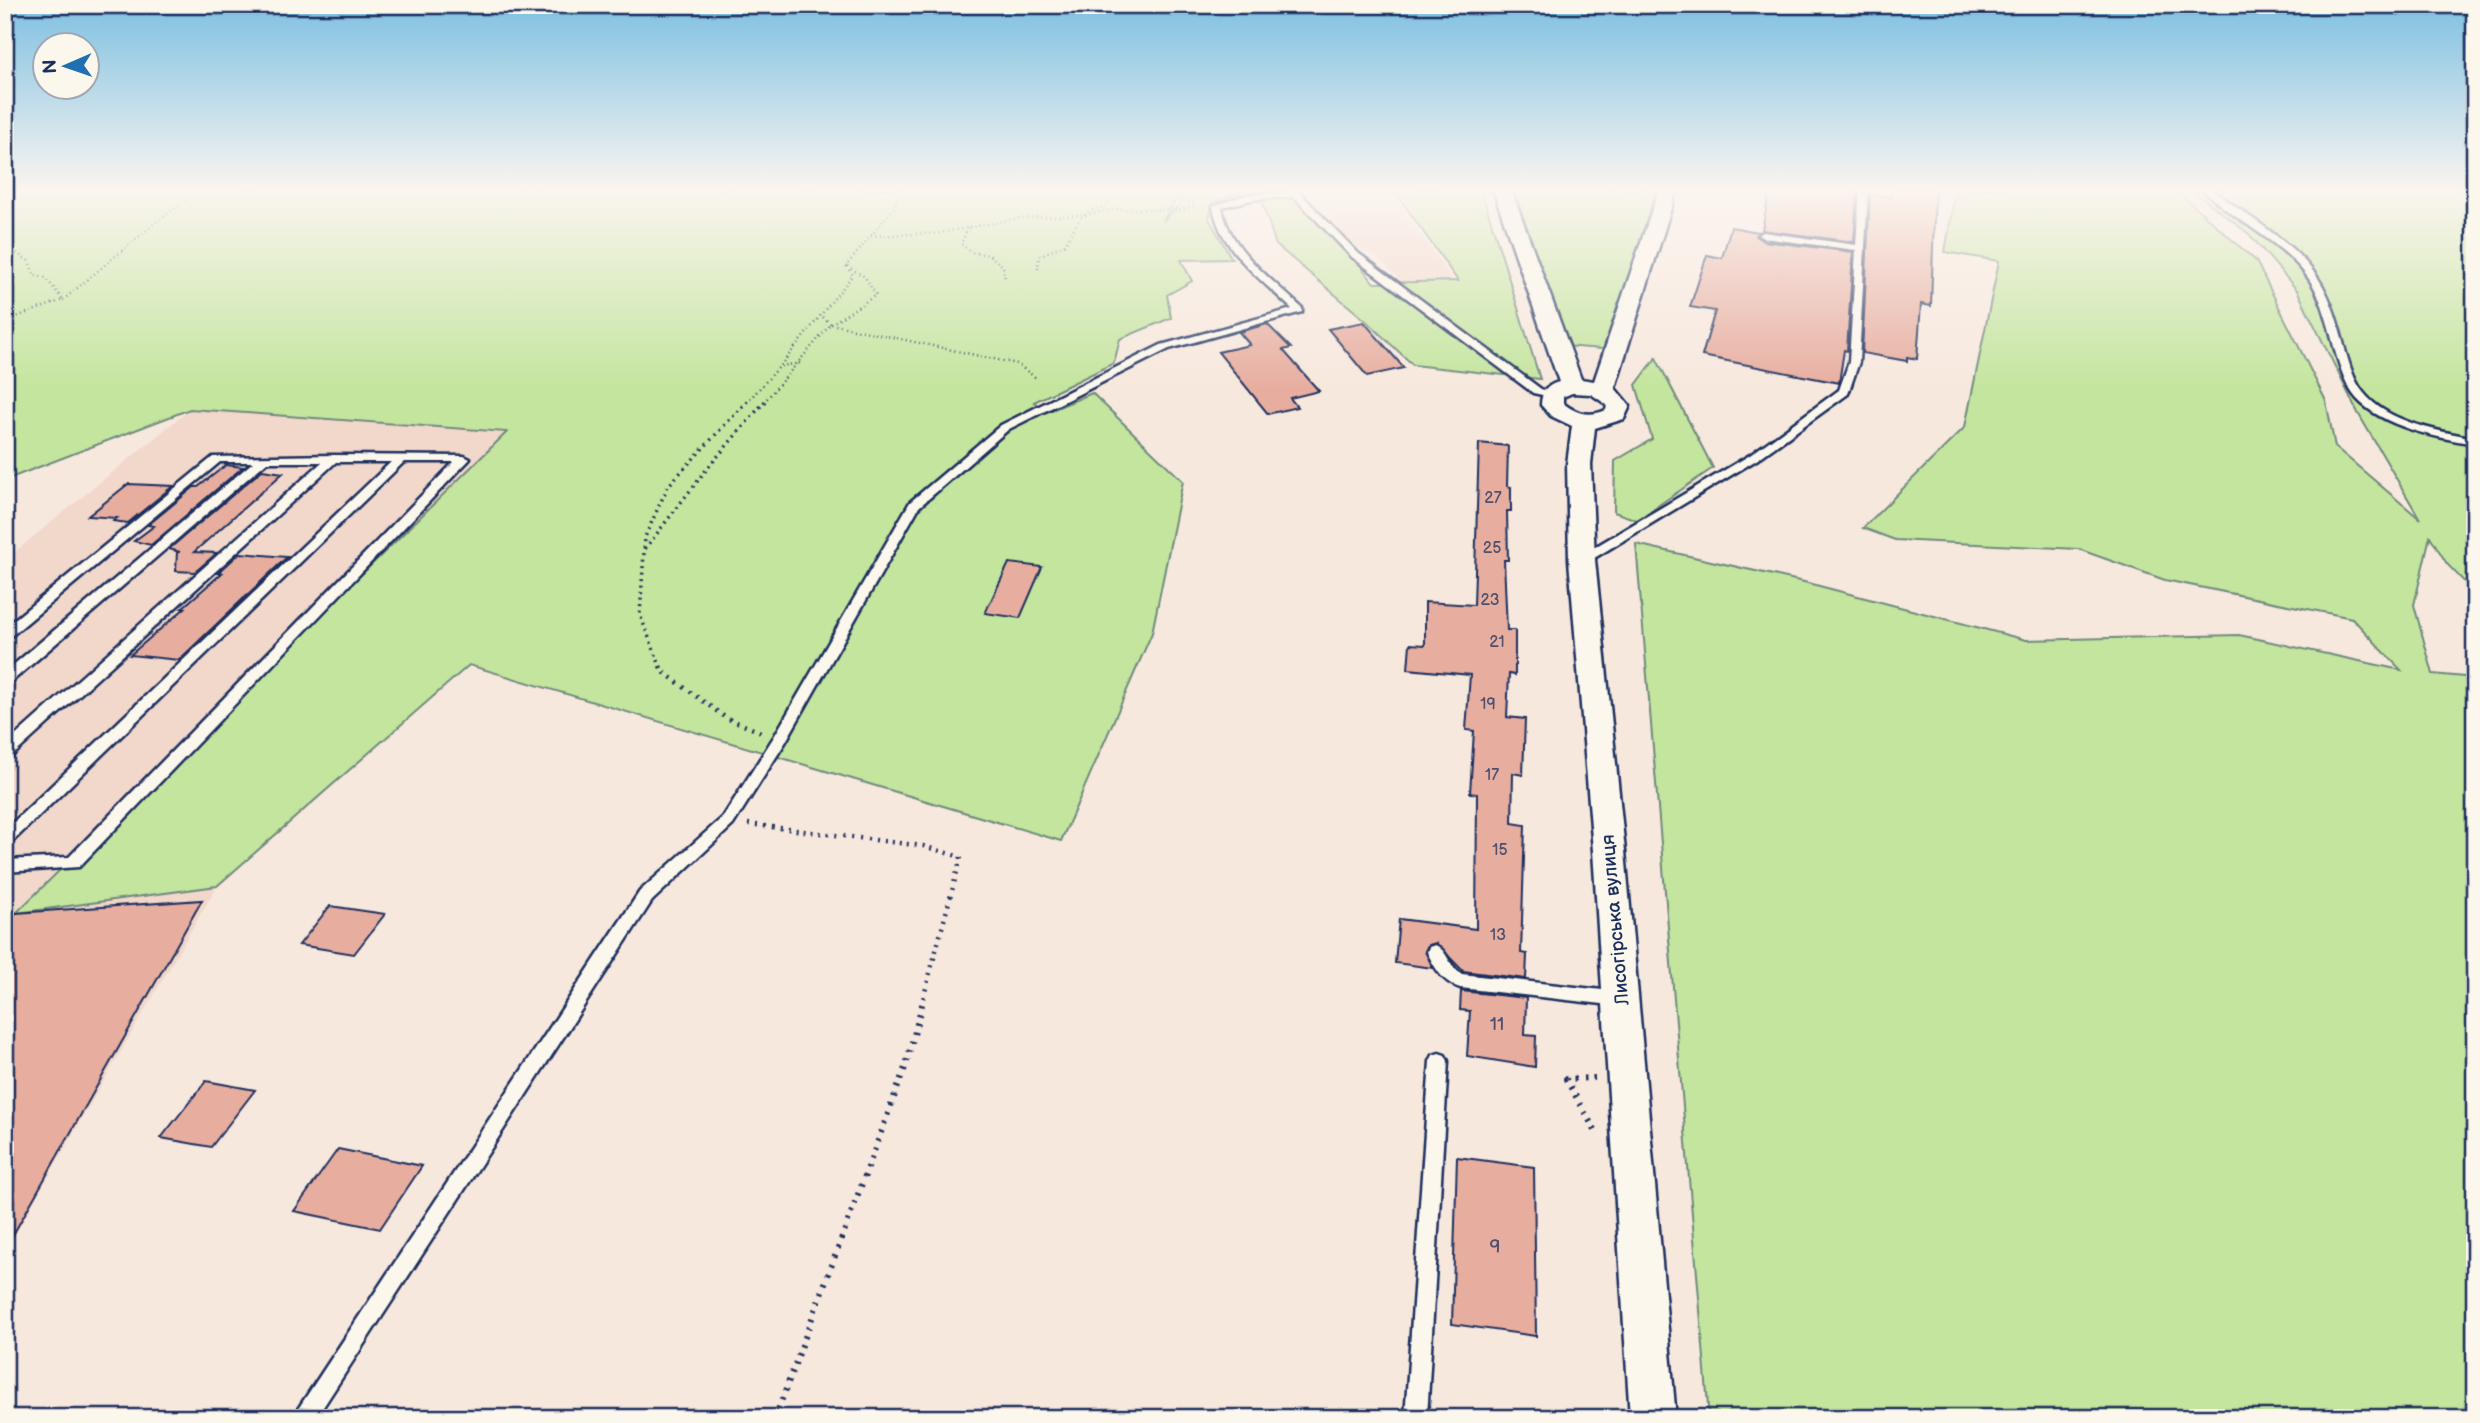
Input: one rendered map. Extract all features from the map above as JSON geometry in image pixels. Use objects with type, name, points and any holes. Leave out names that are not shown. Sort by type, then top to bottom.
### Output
[{"type":"street","points":[[1525,255],[1558,348],[1562,391],[1552,405],[1560,413],[1596,422],[1616,414],[1619,406],[1614,397],[1603,390],[1562,391]]},
{"type":"street","points":[[1603,390],[1646,255]]},
{"type":"street","points":[[1558,348],[1572,356],[1589,360],[1604,360],[1612,355]]},
{"type":"street","name":"Лисогірська вулиця","points":[[1584,421],[1579,464],[1582,560],[1653,1418]]},
{"type":"lane","points":[[303,1418],[646,896],[728,821],[780,739],[914,505],[1005,426],[1165,347],[1299,310],[1244,255]]},
{"type":"lane","points":[[1356,255],[1536,391],[1562,391]]},
{"type":"lane","points":[[1582,560],[1754,457],[1844,392],[1853,362],[1860,255]]},
{"type":"lane","points":[[2292,255],[2312,277],[2325,300],[2352,385],[2365,402],[2417,426],[2475,441]]},
{"type":"lane","points":[[5,754],[334,458]]},
{"type":"lane","points":[[5,840],[402,458]]},
{"type":"lane","points":[[5,634],[218,459],[464,459],[73,863],[5,866]]},
{"type":"lane","points":[[5,680],[263,460]]},
{"type":"lane","points":[[1435,952],[1450,976],[1460,981],[1620,999]]},
{"type":"lane","points":[[1416,1418],[1439,1061]]},
{"type":"path","points":[[20,255],[29,261],[34,275],[46,278],[63,300]]},
{"type":"path","points":[[5,321],[63,300],[116,255]]},
{"type":"path","points":[[846,266],[854,255]]},
{"type":"path","points":[[989,255],[1003,267],[1005,279]]},
{"type":"path","points":[[1038,269],[1040,255]]},
{"type":"path","points":[[780,739],[726,718],[662,671],[640,615],[645,537],[668,485],[780,366],[853,275],[846,266]]},
{"type":"path","points":[[643,552],[706,470],[835,319],[876,295],[870,280],[858,270],[846,266]]},
{"type":"path","points":[[820,316],[831,324],[1017,364],[1036,378]]},
{"type":"path","points":[[780,366],[800,363]]},
{"type":"path","points":[[728,821],[923,846],[961,858],[906,1065],[775,1418]]},
{"type":"shaded area","points":[[1374,255],[1435,255],[1453,280],[1403,282]]},
{"type":"shaded area","points":[[190,409],[508,432],[17,912],[217,886],[5,1251],[5,560]]},
{"type":"green space","points":[[5,255],[1230,255],[1232,259],[1181,260],[1192,281],[1167,295],[1171,318],[1120,339],[1114,363],[1034,402],[1047,412],[1092,393],[1183,481],[1152,633],[1061,841],[469,665],[217,886],[16,913],[507,432],[190,409],[5,480]]},
{"type":"green space","points":[[1288,255],[1352,255],[1374,283],[1458,281],[1440,255],[1502,255],[1540,379],[1413,365],[1364,319]]},
{"type":"green space","points":[[1532,255],[1640,255],[1614,350],[1565,346]]},
{"type":"green space","points":[[1965,255],[2250,255],[2256,261],[2326,401],[2335,447],[2420,519],[2358,413],[2297,290],[2267,255],[2475,255],[2475,593],[2447,564],[2430,536],[2414,605],[2433,674],[2475,678],[2475,1418],[1709,1418],[1636,544],[1804,582],[2026,640],[2239,635],[2401,670],[2352,618],[2165,580],[2078,549],[1895,540],[1863,528],[1965,427],[1999,261]]},
{"type":"green space","points":[[1656,358],[1713,468],[1637,520],[1614,512],[1615,461],[1652,439],[1636,385]]},
{"type":"building","points":[[1707,255],[1722,258],[1723,255],[1853,255],[1847,351],[1844,350],[1839,383],[1702,356],[1715,311],[1690,307]]},
{"type":"building","points":[[1867,255],[1933,255],[1931,306],[1921,304],[1917,359],[1907,357],[1907,361],[1862,353]]},
{"type":"building","points":[[1364,322],[1404,368],[1367,376],[1328,329]]},
{"type":"building","points":[[1267,324],[1291,348],[1283,350],[1319,391],[1290,398],[1297,407],[1268,414],[1218,352],[1250,345],[1239,332]]},
{"type":"building","points":[[1479,443],[1508,446],[1507,486],[1511,487],[1511,511],[1507,511],[1508,560],[1504,560],[1507,630],[1515,630],[1515,675],[1509,674],[1507,717],[1525,719],[1523,775],[1513,773],[1512,823],[1525,825],[1521,953],[1527,954],[1526,979],[1463,971],[1436,943],[1428,945],[1425,951],[1433,968],[1395,963],[1399,919],[1476,929],[1477,794],[1470,793],[1474,731],[1466,730],[1470,675],[1408,669],[1410,644],[1425,645],[1425,602],[1474,605]]},
{"type":"building","points":[[226,465],[243,467],[151,545],[134,541],[154,526],[148,525],[194,487],[198,487]]},
{"type":"building","points":[[262,470],[283,473],[194,552],[217,553],[195,572],[176,571],[177,552],[180,552],[169,549]]},
{"type":"building","points":[[128,484],[173,486],[128,523],[113,521],[117,518],[88,516]]},
{"type":"building","points":[[240,553],[287,557],[179,660],[130,655],[185,608],[182,608],[222,573],[218,573]]},
{"type":"building","points":[[1009,563],[1042,567],[1020,618],[985,613]]},
{"type":"building","points":[[202,900],[5,1249],[5,929],[16,913]]},
{"type":"building","points":[[330,906],[385,914],[354,954],[299,945]]},
{"type":"building","points":[[1461,991],[1526,998],[1525,1035],[1536,1036],[1535,1067],[1467,1056],[1470,1011],[1460,1010]]},
{"type":"building","points":[[206,1081],[255,1090],[211,1147],[161,1138]]},
{"type":"building","points":[[338,1149],[422,1166],[380,1229],[294,1211]]},
{"type":"building","points":[[1457,1157],[1534,1167],[1536,1336],[1452,1324]]}]
